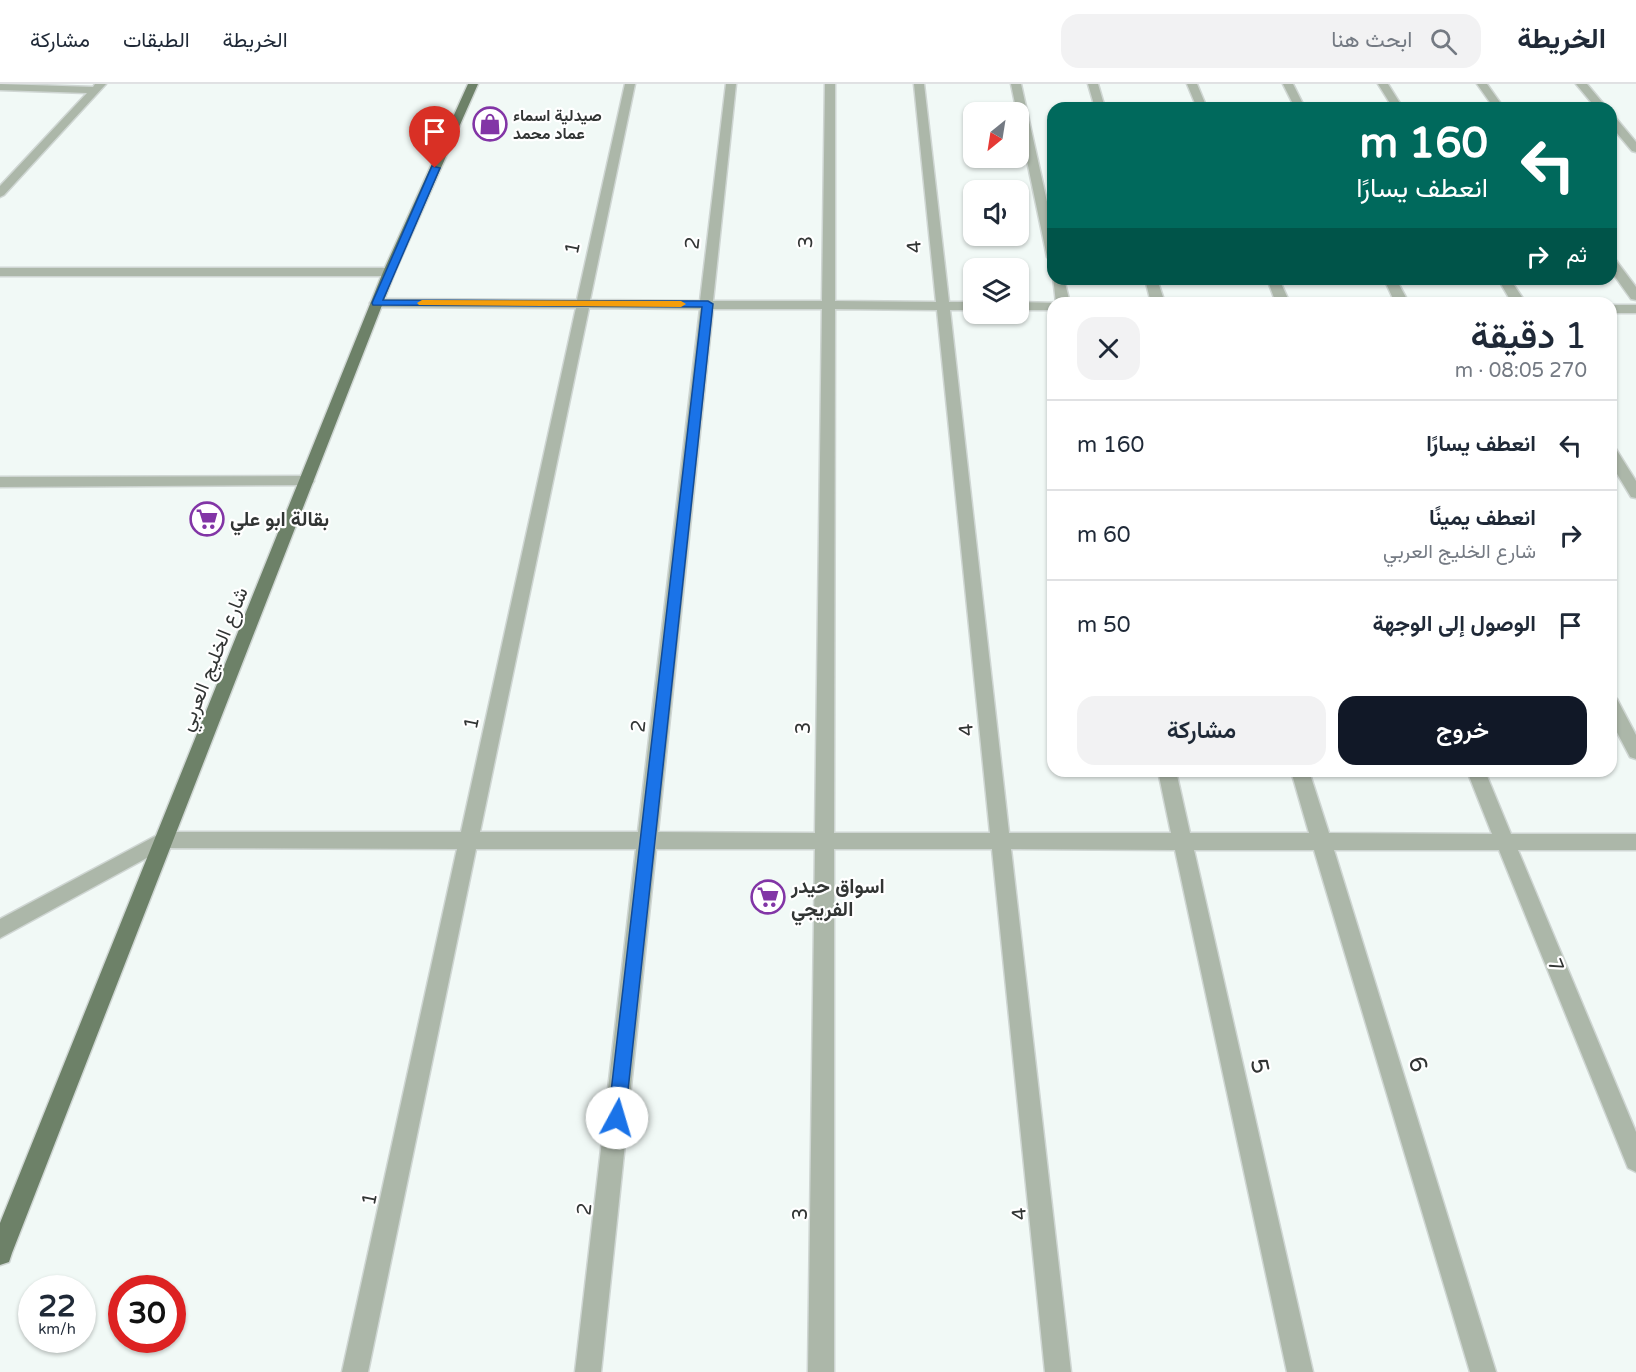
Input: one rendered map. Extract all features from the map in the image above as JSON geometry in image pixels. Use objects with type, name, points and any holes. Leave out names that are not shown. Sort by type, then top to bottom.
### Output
[{"type":"main road","name":"شارع الخليج العربي","points":[[0,1253],[389,272],[473,84]]},
{"type":"street","name":"1","points":[[355,1372],[630,84]]},
{"type":"street","name":"2","points":[[588,1372],[731,84]]},
{"type":"street","name":"3","points":[[821,1372],[830,84]]},
{"type":"street","name":"4","points":[[919,84],[1058,1372]]},
{"type":"street","points":[[1016,84],[1047,229]]},
{"type":"street","points":[[1093,84],[1098,102]]},
{"type":"street","points":[[1192,84],[1200,102]]},
{"type":"street","points":[[1288,84],[1297,102]]},
{"type":"street","points":[[1383,84],[1394,102]]},
{"type":"street","points":[[1482,84],[1495,102]]},
{"type":"street","points":[[1581,84],[1597,102]]},
{"type":"street","points":[[0,87],[98,87]]},
{"type":"street","points":[[0,193],[98,87]]},
{"type":"street","points":[[1617,126],[1636,149]]},
{"type":"street","points":[[1617,270],[1636,296]]},
{"type":"street","points":[[0,272],[389,272]]},
{"type":"street","points":[[377,303],[963,306]]},
{"type":"street","points":[[1029,306],[1047,306]]},
{"type":"street","points":[[1617,309],[1636,309]]},
{"type":"street","points":[[1617,462],[1636,493]]},
{"type":"street","points":[[0,482],[306,481]]},
{"type":"street","points":[[1617,716],[1636,752]]},
{"type":"street","name":"5","points":[[1168,777],[1300,1372]]},
{"type":"street","name":"6","points":[[1302,777],[1483,1372]]},
{"type":"street","name":"7","points":[[1478,777],[1636,1160]]},
{"type":"street","points":[[0,929],[164,840],[1636,842]]},
{"type":"slow traffic","points":[[422,303],[681,304]]},
{"type":"place","name":"صيدلية اسماء عماد محمد","points":[[490,124]]},
{"type":"place","name":"بقالة ابو علي","points":[[207,519]]},
{"type":"place","name":"اسواق حيدر الفريجي","points":[[768,897]]},
{"type":"route","points":[[435,168],[377,303],[708,304],[617,1118]]}]
